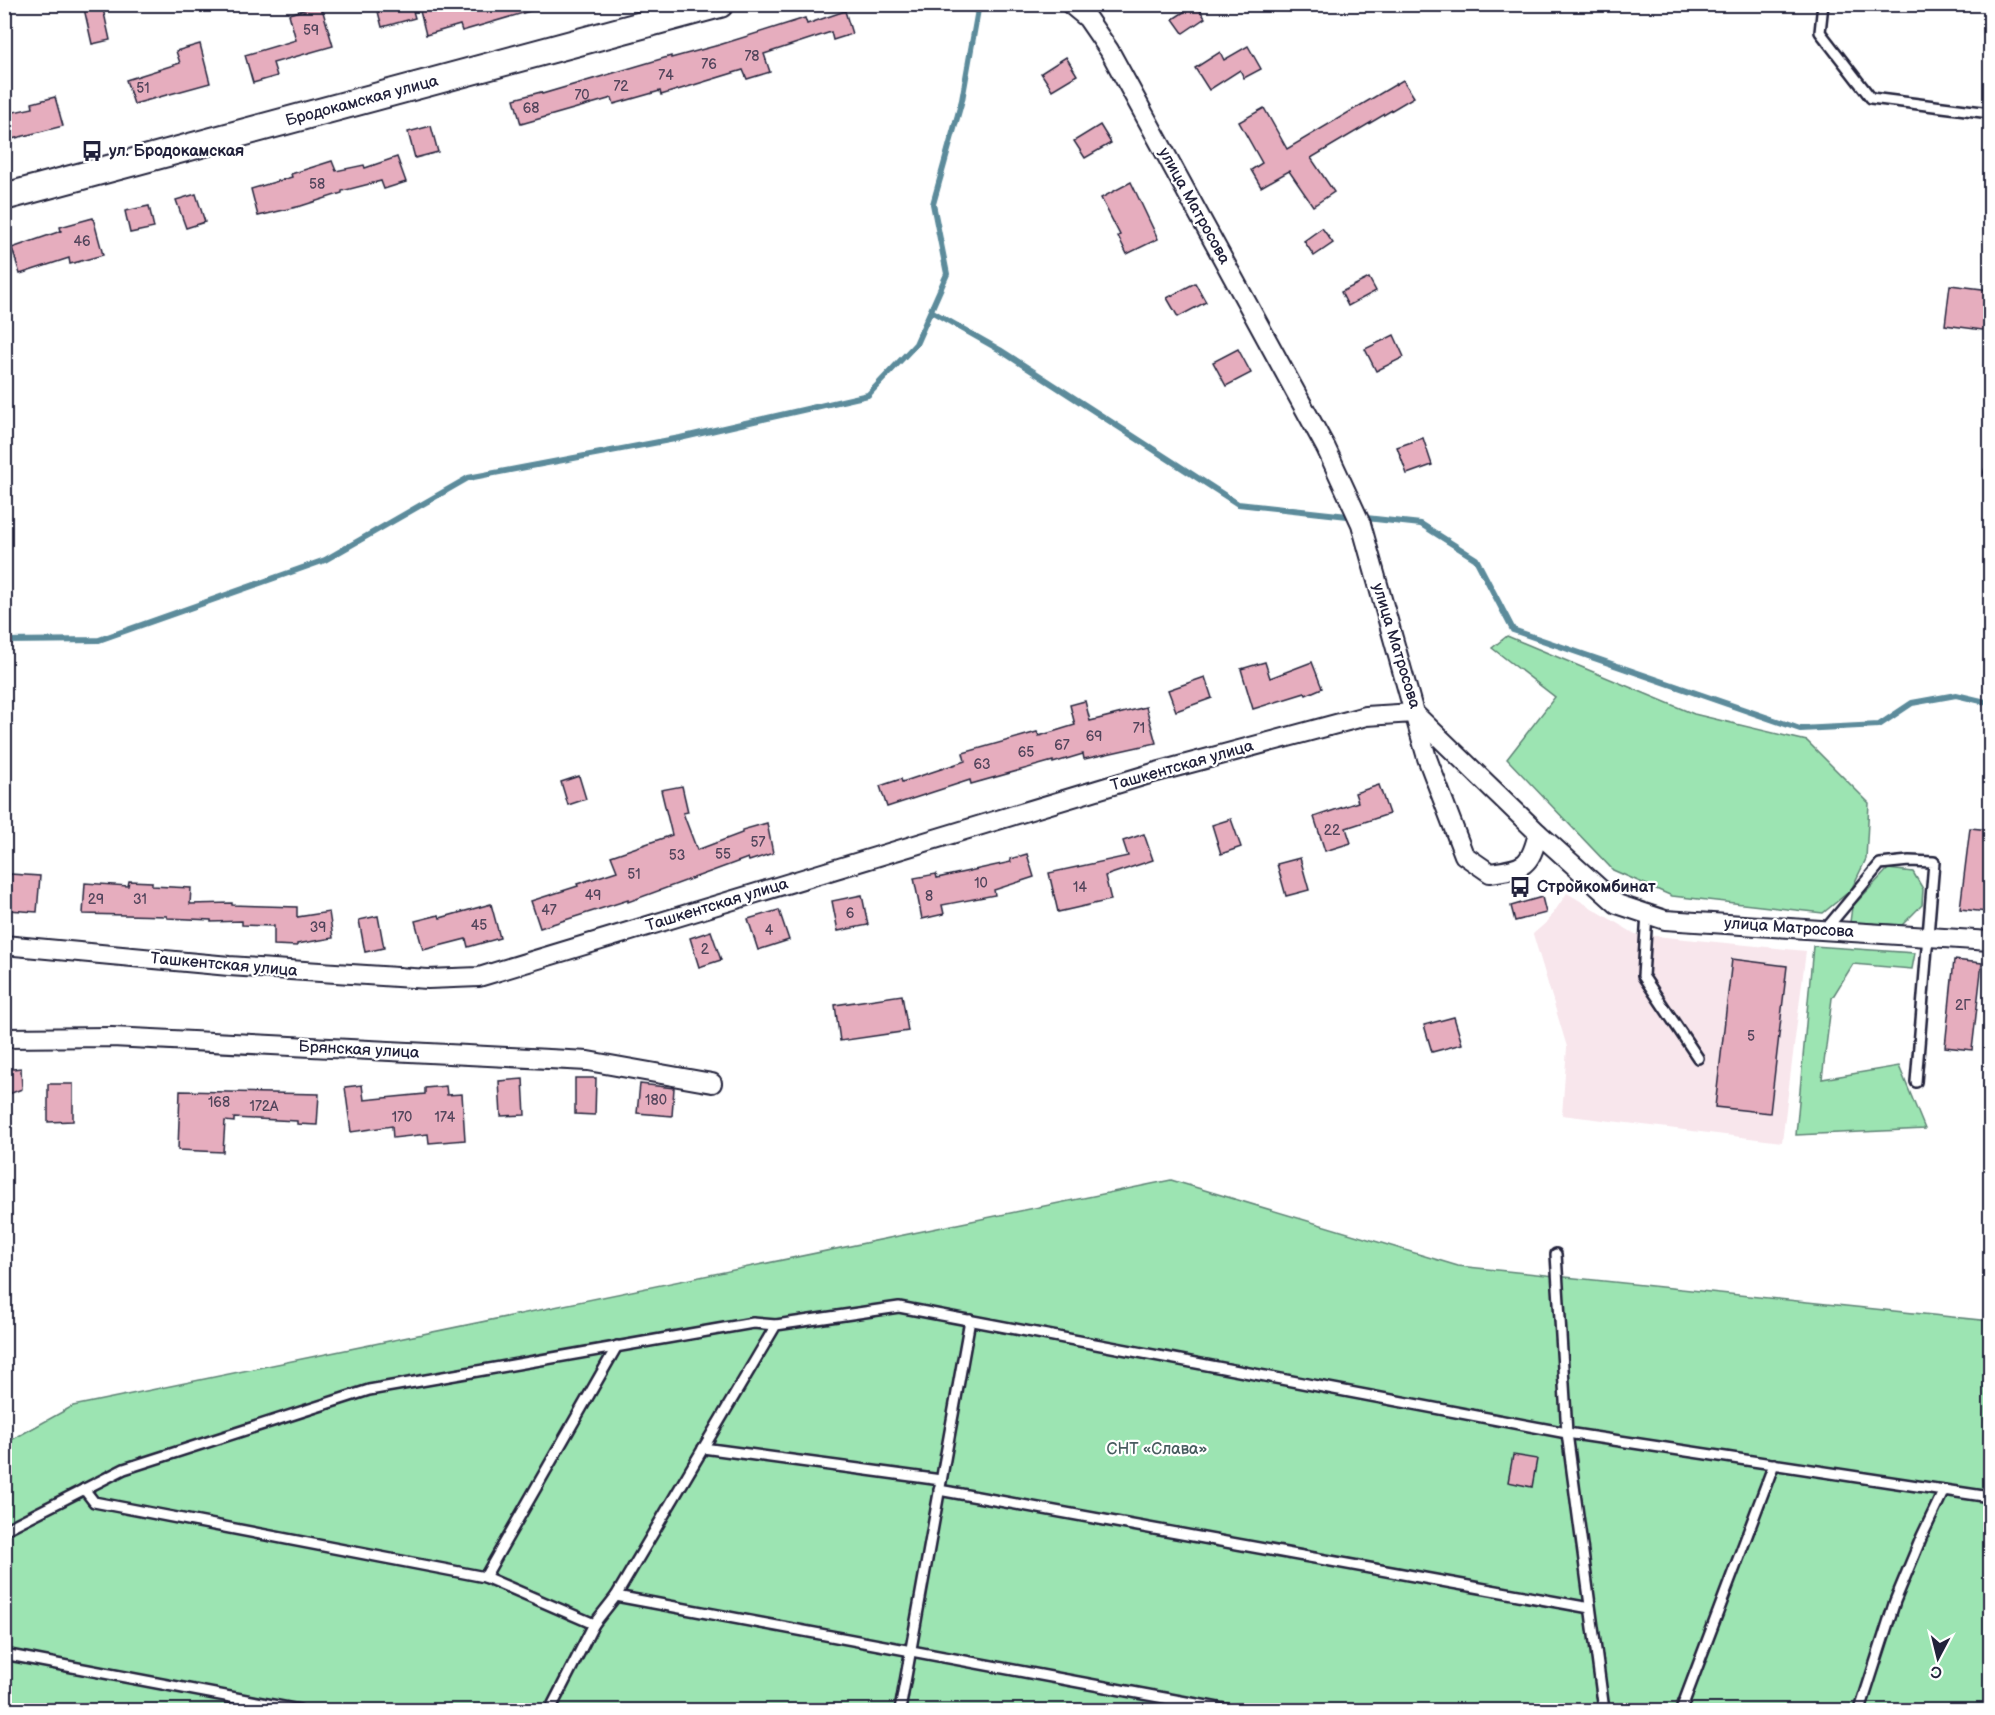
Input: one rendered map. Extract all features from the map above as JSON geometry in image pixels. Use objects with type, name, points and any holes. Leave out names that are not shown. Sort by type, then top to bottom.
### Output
[{"type":"street","name":"Бродокамская улица","points":[[4,197],[720,4]]},
{"type":"street","name":"улица Матросова","points":[[1071,4],[1087,18],[1109,50],[1326,448],[1360,524],[1414,713],[1538,833],[1617,904],[1665,920],[1990,941]]},
{"type":"street","points":[[1414,713],[1427,758],[1464,855],[1490,873],[1516,869],[1533,856],[1538,833]]},
{"type":"street","name":"Ташкентская улица","points":[[4,945],[229,966],[428,979],[479,977],[1153,773],[1366,716],[1414,713]]},
{"type":"street","name":"Брянская улица","points":[[4,1038],[112,1037],[588,1061],[712,1083]]},
{"type":"lane","points":[[1823,4],[1820,32],[1871,98],[1990,114]]},
{"type":"lane","points":[[1825,930],[1880,864],[1909,861],[1934,862],[1916,1082]]},
{"type":"lane","points":[[1647,914],[1643,976],[1698,1058]]},
{"type":"lane","points":[[1556,1254],[1567,1433],[1604,1710]]},
{"type":"lane","points":[[4,1530],[124,1469],[369,1390],[753,1323],[776,1325],[899,1307],[1567,1433],[1990,1497]]},
{"type":"lane","points":[[900,1710],[970,1320]]},
{"type":"lane","points":[[550,1710],[594,1624],[616,1596],[776,1325]]},
{"type":"lane","points":[[485,1577],[617,1346]]},
{"type":"lane","points":[[703,1448],[940,1485],[1590,1608]]},
{"type":"lane","points":[[1681,1710],[1774,1464]]},
{"type":"lane","points":[[84,1489],[94,1502],[485,1577],[594,1624]]},
{"type":"lane","points":[[1860,1710],[1895,1601],[1944,1490]]},
{"type":"lane","points":[[616,1596],[1229,1710]]},
{"type":"lane","points":[[4,1654],[298,1710]]},
{"type":"shaded area","points":[[1567,893],[1635,934],[1806,951],[1782,1142],[1562,1115],[1567,1047],[1533,934],[1548,921]]},
{"type":"green space","points":[[1507,636],[1694,714],[1807,741],[1869,803],[1866,859],[1851,890],[1823,913],[1672,896],[1613,870],[1507,759],[1555,697],[1492,648]]},
{"type":"green space","points":[[1888,869],[1913,872],[1923,889],[1922,905],[1902,925],[1850,922],[1852,907]]},
{"type":"green space","points":[[1813,946],[1915,953],[1912,969],[1853,964],[1832,998],[1822,1079],[1899,1066],[1925,1129],[1796,1135]]},
{"type":"green space","name":"СНТ «Слава»","points":[[1171,1180],[1458,1266],[1990,1321],[1990,1710],[5,1710],[4,1444],[73,1406]]},
{"type":"building","points":[[83,4],[102,4],[110,40],[92,44]]},
{"type":"building","points":[[376,4],[411,4],[415,18],[382,27]]},
{"type":"building","points":[[428,4],[536,4],[537,9],[462,31],[460,25],[426,35],[419,7]]},
{"type":"building","points":[[1196,4],[1205,18],[1183,33],[1173,19]]},
{"type":"building","points":[[321,5],[333,46],[273,63],[277,76],[253,83],[245,55],[296,40],[289,14]]},
{"type":"building","points":[[845,11],[852,34],[833,40],[831,32],[764,54],[770,72],[747,79],[743,70],[661,95],[660,91],[614,104],[612,98],[521,124],[514,99],[541,92],[542,94],[671,56],[671,58],[719,45],[805,18],[807,24]]},
{"type":"building","points":[[200,44],[210,83],[134,104],[126,80],[180,63],[176,51]]},
{"type":"building","points":[[1248,46],[1261,69],[1244,78],[1240,70],[1209,90],[1195,68],[1220,52],[1224,60]]},
{"type":"building","points":[[1066,57],[1077,75],[1052,90],[1041,73]]},
{"type":"building","points":[[1403,80],[1414,97],[1311,158],[1334,192],[1313,206],[1289,171],[1261,187],[1251,170],[1262,163],[1239,122],[1264,108],[1287,149]]},
{"type":"building","points":[[55,97],[63,126],[4,141],[4,114],[33,108],[32,103]]},
{"type":"building","points":[[1100,125],[1111,143],[1085,158],[1074,141]]},
{"type":"building","points":[[431,126],[438,152],[415,158],[408,132]]},
{"type":"building","points":[[397,157],[406,182],[384,189],[381,181],[342,191],[342,193],[301,206],[258,216],[251,189],[292,177],[291,174],[332,161],[336,171],[364,165],[365,168]]},
{"type":"building","points":[[1131,182],[1158,239],[1127,254],[1101,198]]},
{"type":"building","points":[[196,194],[205,222],[186,228],[176,200]]},
{"type":"building","points":[[149,206],[154,228],[130,233],[125,211]]},
{"type":"building","points":[[93,218],[103,255],[70,264],[69,258],[20,274],[12,248],[61,231],[60,227]]},
{"type":"building","points":[[1322,228],[1333,243],[1314,256],[1304,241]]},
{"type":"building","points":[[1369,278],[1376,291],[1348,306],[1341,292]]},
{"type":"building","points":[[1195,283],[1206,302],[1178,317],[1167,298]]},
{"type":"building","points":[[1950,285],[1990,290],[1990,331],[1945,325]]},
{"type":"building","points":[[1394,335],[1404,357],[1376,371],[1365,349]]},
{"type":"building","points":[[1238,349],[1251,373],[1226,386],[1213,362]]},
{"type":"building","points":[[1423,438],[1432,465],[1407,474],[1397,447]]},
{"type":"building","points":[[1265,662],[1270,678],[1312,662],[1322,688],[1306,695],[1305,693],[1253,709],[1241,669]]},
{"type":"building","points":[[1205,677],[1212,698],[1176,711],[1168,690]]},
{"type":"building","points":[[1085,701],[1090,721],[1146,707],[1156,743],[1084,759],[1083,754],[971,784],[970,780],[887,807],[880,786],[901,779],[902,782],[965,761],[963,753],[1037,732],[1039,736],[1075,725],[1070,705]]},
{"type":"building","points":[[579,776],[586,799],[568,805],[561,782]]},
{"type":"building","points":[[1379,785],[1389,814],[1346,828],[1351,843],[1325,851],[1314,817],[1358,802],[1355,793]]},
{"type":"building","points":[[682,786],[688,812],[683,813],[697,850],[742,833],[742,830],[767,823],[773,853],[749,861],[748,858],[628,902],[628,900],[540,928],[531,901],[617,871],[611,856],[672,835],[661,790]]},
{"type":"building","points":[[1231,819],[1241,847],[1221,854],[1212,825]]},
{"type":"building","points":[[1970,828],[1990,830],[1990,881],[1987,912],[1960,909]]},
{"type":"building","points":[[1144,834],[1153,860],[1105,876],[1111,900],[1058,912],[1049,873],[1128,856],[1123,841]]},
{"type":"building","points":[[1027,854],[1034,877],[994,890],[995,895],[942,905],[944,914],[922,919],[914,878],[936,874],[937,878],[1011,862],[1010,859]]},
{"type":"building","points":[[1300,858],[1309,890],[1286,896],[1277,864]]},
{"type":"building","points":[[10,874],[40,876],[37,912],[8,910]]},
{"type":"building","points":[[129,881],[152,882],[152,886],[191,888],[190,904],[232,903],[232,905],[297,907],[297,917],[329,912],[333,938],[297,944],[297,946],[274,945],[274,926],[242,925],[242,921],[211,922],[211,920],[167,918],[167,916],[83,914],[85,883],[128,886]]},
{"type":"building","points":[[862,895],[868,925],[838,931],[832,901]]},
{"type":"building","points":[[1542,897],[1546,913],[1515,921],[1511,906]]},
{"type":"building","points":[[491,904],[500,938],[468,947],[466,939],[423,950],[415,921],[439,915],[440,918]]},
{"type":"building","points":[[779,910],[789,940],[758,950],[748,919]]},
{"type":"building","points":[[378,916],[384,948],[365,952],[359,920]]},
{"type":"building","points":[[711,931],[721,960],[699,967],[690,938]]},
{"type":"building","points":[[1732,959],[1787,966],[1770,1113],[1715,1107]]},
{"type":"building","points":[[1954,960],[1982,963],[1972,1050],[1945,1047]]},
{"type":"building","points":[[902,995],[908,1031],[840,1041],[835,1005]]},
{"type":"building","points":[[1454,1017],[1462,1044],[1432,1052],[1424,1025]]},
{"type":"building","points":[[21,1068],[22,1089],[4,1096],[4,1070]]},
{"type":"building","points":[[575,1078],[596,1078],[595,1115],[575,1114]]},
{"type":"building","points":[[523,1079],[525,1115],[501,1116],[499,1081]]},
{"type":"building","points":[[48,1084],[73,1084],[73,1121],[48,1122]]},
{"type":"building","points":[[640,1084],[674,1088],[672,1116],[637,1113]]},
{"type":"building","points":[[362,1085],[364,1100],[425,1094],[425,1088],[446,1086],[447,1095],[462,1094],[465,1140],[429,1143],[428,1134],[393,1138],[392,1126],[351,1132],[345,1087]]},
{"type":"building","points":[[180,1091],[319,1094],[317,1125],[297,1124],[297,1121],[234,1118],[234,1122],[225,1121],[223,1152],[178,1150]]},
{"type":"building","points":[[1513,1455],[1537,1459],[1532,1487],[1508,1482]]},
{"type":"waterway","points":[[4,641],[99,640],[325,560],[468,478],[680,438],[868,395],[916,344],[947,274],[933,204],[962,100],[979,4]]},
{"type":"waterway","points":[[931,311],[1000,350],[1238,504],[1421,524],[1476,559],[1513,630],[1800,729],[1879,725],[1912,703],[1956,695],[1990,703]]},
{"type":"place","name":"ул. Бродокамская","points":[[92,151]]},
{"type":"place","name":"Стройкомбинат","points":[[1520,887]]}]
